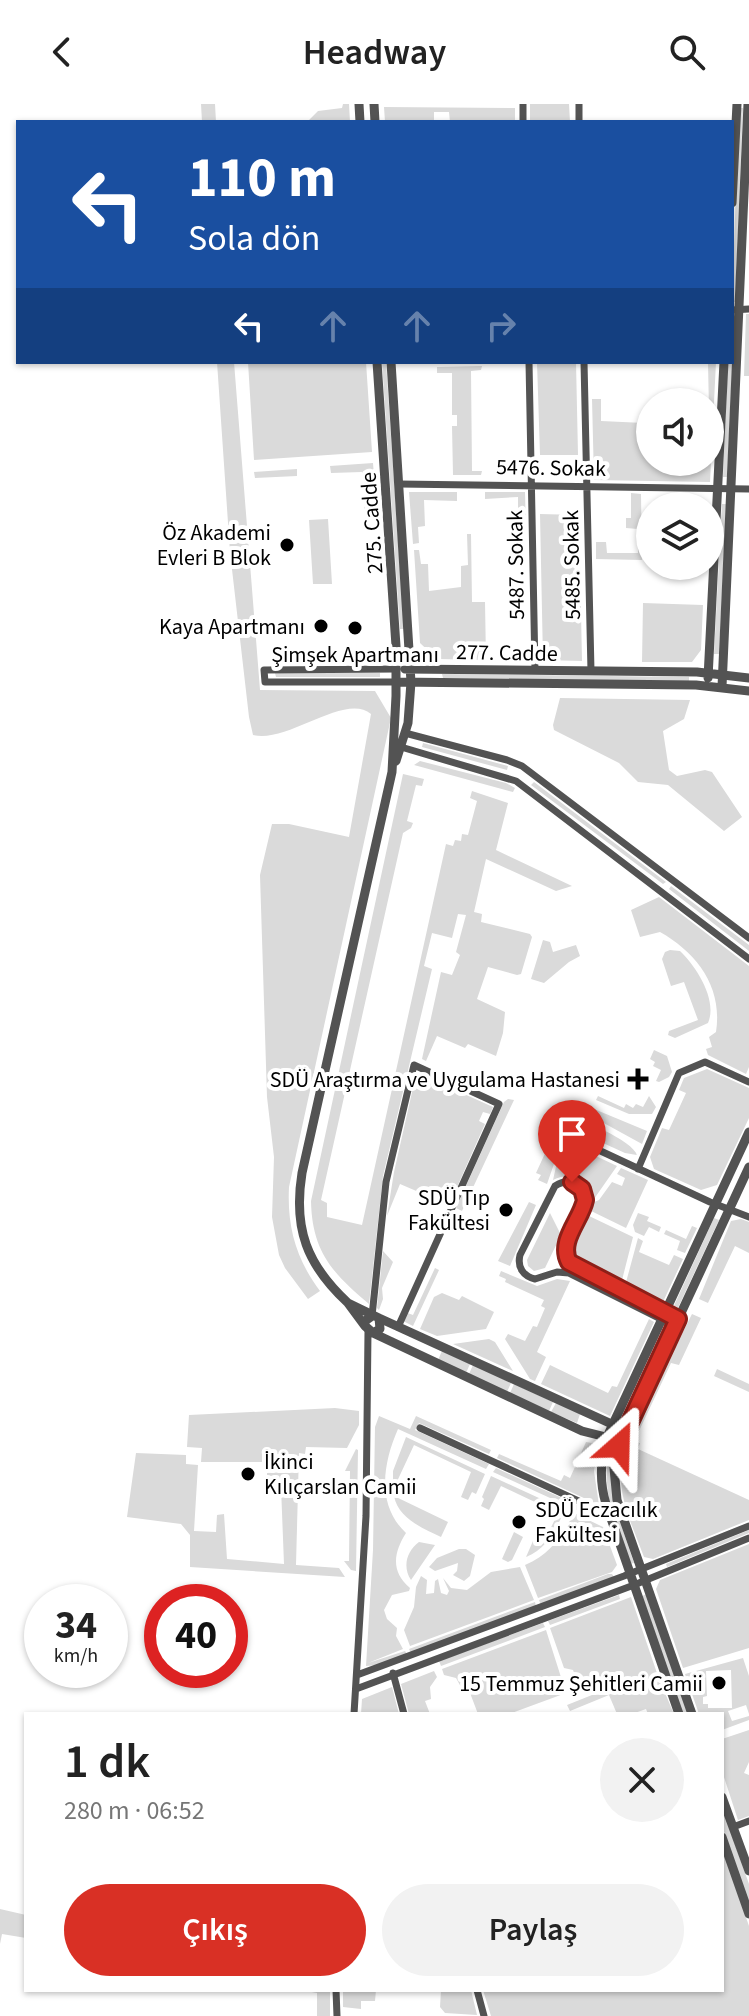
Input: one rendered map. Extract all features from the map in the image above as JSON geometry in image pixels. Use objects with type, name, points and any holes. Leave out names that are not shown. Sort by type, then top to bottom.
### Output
[{"type":"street","points":[[734,148],[737,104]]},
{"type":"street","points":[[722,687],[746,239],[748,104]]},
{"type":"street","name":"275. Cadde","points":[[377,364],[396,669],[392,772]]},
{"type":"street","name":"275. Cadde","points":[[391,364],[411,682],[410,712],[392,772]]},
{"type":"street","name":"5487. Sokak","points":[[529,364],[535,670]]},
{"type":"street","name":"5485. Sokak","points":[[584,364],[591,671]]},
{"type":"street","points":[[708,686],[724,364]]},
{"type":"street","name":"5476. Sokak","points":[[399,484],[749,489]]},
{"type":"street","name":"277. Cadde","points":[[749,678],[709,673],[535,670],[264,670],[265,682],[708,686],[749,691]]},
{"type":"street","points":[[405,733],[507,760],[527,770],[749,938]]},
{"type":"street","points":[[401,747],[504,775],[522,785],[749,959]]},
{"type":"street","points":[[522,785],[527,770]]},
{"type":"street","points":[[392,772],[300,1189],[300,1217],[306,1247],[319,1272],[368,1330],[582,1431],[607,1437],[625,1435]]},
{"type":"street","points":[[638,1169],[679,1073],[705,1062],[749,1082]]},
{"type":"street","points":[[375,1317],[386,1182],[414,1065],[499,1104],[398,1327]]},
{"type":"street","points":[[678,1712],[609,1515],[601,1475],[607,1437],[749,1132]]},
{"type":"street","points":[[562,1133],[749,1217]]},
{"type":"street","points":[[691,1712],[615,1491],[616,1459],[749,1167]]},
{"type":"street","points":[[563,1272],[568,1260],[566,1244],[585,1200],[580,1187],[566,1182],[552,1190],[519,1261],[523,1272],[532,1279],[541,1279],[563,1272],[664,1316]]},
{"type":"street","points":[[568,1260],[580,1270],[677,1323]]},
{"type":"street","points":[[348,1303],[613,1425],[625,1435]]},
{"type":"street","points":[[368,1330],[380,1329],[382,1323],[375,1317]]},
{"type":"street","points":[[354,1712],[366,1516],[368,1330],[365,1321],[375,1317]]},
{"type":"street","points":[[407,1349],[414,1334]]},
{"type":"street","points":[[582,1431],[589,1414]]},
{"type":"street","points":[[420,1428],[609,1515]]},
{"type":"street","points":[[357,1675],[630,1574],[749,1526]]},
{"type":"street","points":[[356,1689],[634,1585],[749,1538]]},
{"type":"street","points":[[390,1663],[403,1712]]},
{"type":"street","points":[[724,1802],[749,1871]]},
{"type":"street","points":[[733,1827],[749,1821]]},
{"type":"street","points":[[724,1843],[749,1914]]},
{"type":"street","points":[[336,1992],[337,2016]]},
{"type":"street","points":[[478,1992],[484,2016]]},
{"type":"shaded area","points":[[201,104],[215,104],[216,120],[202,120]]},
{"type":"shaded area","points":[[343,104],[349,104],[350,120],[309,120],[318,111],[342,108]]},
{"type":"shaded area","points":[[530,104],[569,104],[570,120],[530,120]]},
{"type":"shaded area","points":[[384,107],[515,108],[515,120],[450,120],[449,112],[434,112],[434,120],[385,120]]},
{"type":"shaded area","points":[[739,108],[743,108],[735,302]]},
{"type":"shaded area","points":[[746,314],[749,314],[749,376],[744,376]]},
{"type":"shaded area","points":[[217,364],[234,364],[260,690],[375,691],[391,718],[289,1187],[295,1242],[305,1267],[320,1291],[308,1299],[279,1255],[272,1217],[274,1157],[267,1097],[260,875],[272,824],[289,824],[349,837],[371,714],[360,709],[346,709],[282,732],[267,736],[253,735],[230,552]]},
{"type":"shaded area","points":[[248,364],[366,364],[372,452],[254,460]]},
{"type":"shaded area","points":[[382,364],[386,364],[404,629],[400,629]]},
{"type":"shaded area","points":[[537,364],[576,364],[578,455],[540,455]]},
{"type":"shaded area","points":[[708,364],[716,364],[715,388],[709,388]]},
{"type":"shaded area","points":[[728,364],[732,364],[727,477],[723,477]]},
{"type":"shaded area","points":[[482,366],[481,370],[471,371],[472,471],[482,471],[481,475],[453,475],[452,426],[457,426],[457,415],[452,415],[452,373],[437,373],[437,367]]},
{"type":"shaded area","points":[[592,399],[601,399],[601,421],[636,423],[636,476],[710,476],[710,482],[594,480]]},
{"type":"shaded area","points":[[373,463],[377,515],[365,516],[362,472],[331,473],[330,466]]},
{"type":"shaded area","points":[[297,469],[297,476],[255,478],[254,472]]},
{"type":"shaded area","points":[[409,492],[457,492],[457,501],[424,500],[425,526],[418,527],[419,543],[413,544]]},
{"type":"shaded area","points":[[485,492],[525,492],[526,531],[511,532],[510,524],[518,523],[518,497],[485,499]]},
{"type":"shaded area","points":[[631,493],[636,494],[636,529],[626,528],[626,518],[631,518]]},
{"type":"shaded area","points":[[724,504],[726,504],[724,547]]},
{"type":"shaded area","points":[[540,514],[579,515],[582,661],[543,660]]},
{"type":"shaded area","points":[[328,519],[332,584],[313,584],[309,520]]},
{"type":"shaded area","points":[[467,534],[471,534],[472,602],[485,602],[486,660],[437,659],[420,643],[414,550],[419,550],[421,564],[428,564],[429,591],[461,587],[461,566],[468,565]]},
{"type":"shaded area","points":[[596,542],[606,542],[607,553],[636,553],[636,560],[596,559]]},
{"type":"shaded area","points":[[718,580],[722,580],[719,654],[714,654]]},
{"type":"shaded area","points":[[643,603],[703,605],[701,650],[692,662],[642,662]]},
{"type":"shaded area","points":[[275,673],[380,673],[380,677],[276,677]]},
{"type":"shaded area","points":[[442,674],[689,677],[689,681],[443,678]]},
{"type":"shaded area","points":[[560,698],[690,700],[684,719],[663,731],[669,770],[677,776],[705,770],[712,772],[742,817],[724,831],[668,785],[638,782],[619,763],[554,730]]},
{"type":"shaded area","points":[[423,743],[508,766],[507,770],[422,747]]},
{"type":"shaded area","points":[[420,761],[515,788],[513,792],[414,765]]},
{"type":"shaded area","points":[[403,774],[424,779],[422,786],[416,785],[407,821],[413,823],[403,833],[321,1200],[327,1203],[327,1217],[362,1225],[446,844],[453,846],[455,840],[461,841],[462,834],[468,835],[477,801],[470,798],[472,791],[508,803],[496,850],[572,886],[556,891],[486,859],[474,912],[482,914],[481,922],[532,937],[521,974],[488,967],[477,999],[505,1012],[496,1056],[437,1036],[426,1061],[422,1059],[441,972],[452,975],[460,955],[456,952],[466,915],[458,914],[452,938],[432,933],[424,966],[432,969],[383,1176],[369,1304],[344,1282],[326,1260],[315,1234],[311,1201]]},
{"type":"shaded area","points":[[534,782],[666,882],[663,884],[531,785]]},
{"type":"shaded area","points":[[671,886],[749,945],[749,951],[669,889]]},
{"type":"shaded area","points":[[659,897],[749,966],[749,1067],[746,1074],[708,1055],[706,1049],[712,1047],[709,1037],[716,1032],[715,1000],[711,986],[696,961],[660,932],[640,937],[631,910]]},
{"type":"shaded area","points":[[543,940],[550,942],[553,952],[576,945],[580,956],[544,983],[531,979]]},
{"type":"shaded area","points":[[680,951],[693,965],[704,984],[710,1004],[708,1023],[675,1038],[668,1035],[669,1031],[698,1020],[684,982],[671,986],[662,959],[665,952]]},
{"type":"shaded area","points":[[654,1050],[667,1056],[672,1072],[659,1082],[656,1081],[661,1070],[653,1066],[655,1062],[650,1059]]},
{"type":"shaded area","points":[[707,1069],[749,1088],[749,1118],[717,1185],[701,1190],[654,1169],[650,1157],[662,1128],[669,1130],[686,1093],[679,1090],[684,1078]]},
{"type":"shaded area","points":[[422,1075],[493,1107],[490,1114],[483,1112],[479,1121],[485,1124],[449,1205],[400,1184],[387,1216],[415,1079]]},
{"type":"shaded area","points":[[598,1096],[624,1108],[626,1104],[633,1108],[636,1104],[643,1107],[649,1096],[656,1107],[652,1114],[629,1114],[596,1100]]},
{"type":"shaded area","points":[[508,1099],[514,1100],[462,1211],[456,1208]]},
{"type":"shaded area","points":[[594,1109],[647,1131],[642,1144],[591,1116]]},
{"type":"shaded area","points":[[564,1113],[616,1137],[637,1155],[625,1153],[559,1123]]},
{"type":"shaded area","points":[[553,1136],[558,1138],[555,1161],[547,1184],[538,1180],[541,1175],[536,1173]]},
{"type":"shaded area","points":[[562,1140],[617,1166],[594,1199],[578,1178],[567,1176],[553,1180]]},
{"type":"shaded area","points":[[621,1168],[648,1180],[626,1228],[589,1210],[612,1182],[622,1186],[625,1178],[617,1174]]},
{"type":"shaded area","points":[[529,1202],[536,1205],[510,1266],[498,1261]]},
{"type":"shaded area","points":[[550,1213],[561,1235],[545,1268],[534,1271],[527,1260]]},
{"type":"shaded area","points":[[638,1213],[661,1227],[659,1232],[649,1227],[644,1236],[635,1232],[633,1225]]},
{"type":"shaded area","points":[[587,1215],[633,1237],[621,1284],[573,1257],[572,1247]]},
{"type":"shaded area","points":[[714,1218],[719,1220],[676,1312],[672,1310]]},
{"type":"shaded area","points":[[741,1219],[749,1222],[749,1253],[735,1246],[708,1303],[699,1299],[731,1221]]},
{"type":"shaded area","points":[[692,1226],[697,1228],[685,1253],[677,1250],[680,1241],[664,1234],[666,1230],[686,1239]]},
{"type":"shaded area","points":[[638,1238],[643,1241],[639,1252],[669,1265],[674,1255],[683,1259],[662,1304],[625,1286]]},
{"type":"shaded area","points":[[383,1251],[393,1262],[382,1288],[383,1299],[379,1310],[377,1308]]},
{"type":"shaded area","points":[[435,1268],[439,1270],[413,1326],[401,1320],[405,1312],[413,1315]]},
{"type":"shaded area","points":[[501,1271],[537,1286],[557,1279],[570,1281],[537,1352],[546,1357],[535,1381],[530,1379],[505,1339],[508,1334],[525,1341],[533,1326],[537,1327],[545,1308],[541,1306],[544,1300],[505,1282],[506,1279],[499,1276]]},
{"type":"shaded area","points":[[442,1293],[459,1300],[462,1296],[494,1312],[486,1329],[437,1336],[420,1329],[434,1297]]},
{"type":"shaded area","points":[[692,1314],[701,1318],[679,1365],[671,1363],[639,1431],[634,1429]]},
{"type":"shaded area","points":[[649,1319],[654,1322],[610,1416],[541,1384],[550,1365],[608,1393],[612,1386],[617,1387]]},
{"type":"shaded area","points":[[665,1326],[669,1328],[624,1426],[619,1424]]},
{"type":"shaded area","points":[[489,1339],[495,1342],[513,1371],[453,1344]]},
{"type":"shaded area","points":[[442,1351],[470,1364],[466,1373],[438,1360]]},
{"type":"shaded area","points":[[473,1365],[511,1383],[507,1392],[469,1374]]},
{"type":"shaded area","points":[[717,1369],[749,1384],[749,1392],[714,1376]]},
{"type":"shaded area","points":[[514,1384],[553,1402],[549,1411],[510,1393]]},
{"type":"shaded area","points":[[556,1403],[580,1414],[577,1423],[551,1412]]},
{"type":"shaded area","points":[[335,1408],[359,1411],[359,1425],[347,1448],[306,1447],[305,1454],[299,1453],[296,1565],[339,1568],[345,1577],[190,1567],[190,1535],[181,1524],[127,1517],[136,1453],[186,1455],[186,1464],[198,1465],[194,1531],[216,1532],[217,1515],[224,1514],[227,1559],[284,1564],[281,1487],[273,1487],[273,1480],[267,1480],[267,1462],[201,1462],[202,1448],[187,1447],[189,1415]]},
{"type":"shaded area","points":[[379,1416],[410,1429],[416,1416],[491,1450],[489,1454],[419,1423],[415,1430],[489,1464],[486,1469],[398,1429],[386,1469],[386,1497],[396,1522],[406,1533],[396,1561],[399,1575],[410,1588],[409,1591],[392,1595],[384,1610],[387,1619],[397,1628],[396,1636],[403,1649],[368,1663],[405,1651],[407,1654],[366,1666],[373,1550],[375,1427]]},
{"type":"shaded area","points":[[406,1437],[485,1474],[476,1494],[472,1492],[468,1500],[461,1497],[471,1472],[414,1445],[393,1490],[393,1471]]},
{"type":"shaded area","points":[[586,1442],[598,1444],[594,1471],[599,1505],[497,1458],[499,1454],[561,1481],[564,1475],[570,1478]]},
{"type":"shaded area","points":[[611,1443],[616,1443],[613,1489],[619,1519],[634,1563],[629,1564],[610,1505],[607,1475]]},
{"type":"shaded area","points":[[628,1443],[640,1443],[638,1449],[749,1500],[749,1520],[653,1559],[644,1557],[621,1487],[623,1458]]},
{"type":"shaded area","points":[[356,1449],[356,1571],[351,1570],[344,1561],[349,1561],[350,1471],[345,1471]]},
{"type":"shaded area","points":[[496,1468],[597,1514],[596,1519],[493,1472]]},
{"type":"shaded area","points":[[491,1476],[565,1510],[545,1543],[526,1557],[533,1541],[543,1544],[558,1513],[501,1486],[489,1510],[481,1506]]},
{"type":"shaded area","points":[[394,1496],[448,1522],[441,1537],[406,1516],[396,1504]]},
{"type":"shaded area","points":[[574,1513],[603,1527],[617,1565],[612,1572],[538,1598],[525,1565],[542,1556],[554,1544]]},
{"type":"shaded area","points":[[749,1530],[749,1533],[667,1567],[666,1564]]},
{"type":"shaded area","points":[[514,1532],[523,1537],[512,1560],[508,1562],[502,1559]]},
{"type":"shaded area","points":[[419,1542],[435,1545],[411,1580],[407,1559]]},
{"type":"shaded area","points":[[749,1544],[749,1648],[683,1668],[656,1589],[660,1580]]},
{"type":"shaded area","points":[[466,1549],[475,1555],[470,1576],[464,1581],[453,1575],[458,1563],[435,1571],[429,1567],[437,1558]]},
{"type":"shaded area","points":[[520,1567],[534,1600],[410,1646],[404,1630],[414,1607],[416,1587],[421,1576],[427,1580],[426,1594],[434,1593],[438,1579],[441,1593],[447,1595],[449,1591],[443,1578],[451,1588],[467,1590],[491,1572]]},
{"type":"shaded area","points":[[608,1574],[614,1577],[541,1605],[539,1600]]},
{"type":"shaded area","points":[[646,1594],[688,1712],[682,1712],[641,1597]]},
{"type":"shaded area","points":[[619,1595],[620,1599],[550,1625],[548,1621]]},
{"type":"shaded area","points":[[631,1597],[673,1712],[647,1712],[646,1709],[616,1712],[609,1695],[570,1711],[567,1705],[597,1693],[594,1687],[581,1692],[573,1670],[564,1668],[550,1628]]},
{"type":"shaded area","points":[[535,1602],[536,1606],[411,1653],[409,1649]]},
{"type":"shaded area","points":[[543,1623],[545,1627],[441,1666],[439,1661]]},
{"type":"shaded area","points":[[546,1630],[566,1693],[514,1712],[477,1712],[467,1685],[461,1687],[456,1678],[444,1675],[442,1669]]},
{"type":"shaded area","points":[[743,1658],[749,1676],[749,1714],[746,1705],[728,1711],[732,1721],[749,1716],[749,1720],[724,1729],[724,1712],[698,1712],[685,1674]],"holes":[[[731,1670],[732,1708],[708,1708],[708,1704],[703,1704],[703,1697],[707,1696],[706,1671]]]},
{"type":"shaded area","points":[[434,1671],[437,1677],[430,1687],[431,1699],[425,1701],[429,1712],[408,1712],[401,1684]]},
{"type":"shaded area","points":[[392,1687],[398,1712],[361,1712],[362,1699]]},
{"type":"shaded area","points":[[749,1730],[749,1762],[744,1773],[749,1775],[749,1816],[738,1820],[724,1777],[724,1738]]},
{"type":"shaded area","points":[[724,1814],[749,1884],[749,1903],[724,1832]]},
{"type":"shaded area","points":[[724,1855],[749,1926],[749,2016],[491,2016],[484,1992],[724,1992]]},
{"type":"shaded area","points":[[0,1909],[24,1915],[24,1938],[2,1934],[0,1944]]},
{"type":"shaded area","points":[[312,1992],[330,1992],[330,2016],[317,2016],[317,1993]]},
{"type":"shaded area","points":[[343,1992],[376,1992],[375,2001],[361,2001],[361,2009],[343,2007]]},
{"type":"shaded area","points":[[441,1992],[471,1992],[477,2015],[445,2013],[440,2007]]},
{"type":"place","name":"Öz Akademi Evleri B Blok","points":[[287,545]]},
{"type":"place","name":"Kaya Apartmanı","points":[[321,626]]},
{"type":"place","name":"Şimşek Apartmanı","points":[[355,628]]},
{"type":"place","name":"SDÜ Araştırma ve Uygulama Hastanesi","points":[[638,1079]]},
{"type":"place","name":"SDÜ Tıp Fakültesi","points":[[506,1210]]},
{"type":"place","name":"İkinci Kılıçarslan Camii","points":[[248,1474]]},
{"type":"place","name":"SDÜ Eczacılık Fakültesi","points":[[519,1522]]},
{"type":"place","name":"15 Temmuz Şehitleri Camii","points":[[719,1683]]},
{"type":"route","points":[[572,1182],[582,1189],[585,1200],[566,1244],[569,1262],[678,1319],[619,1446]]}]
